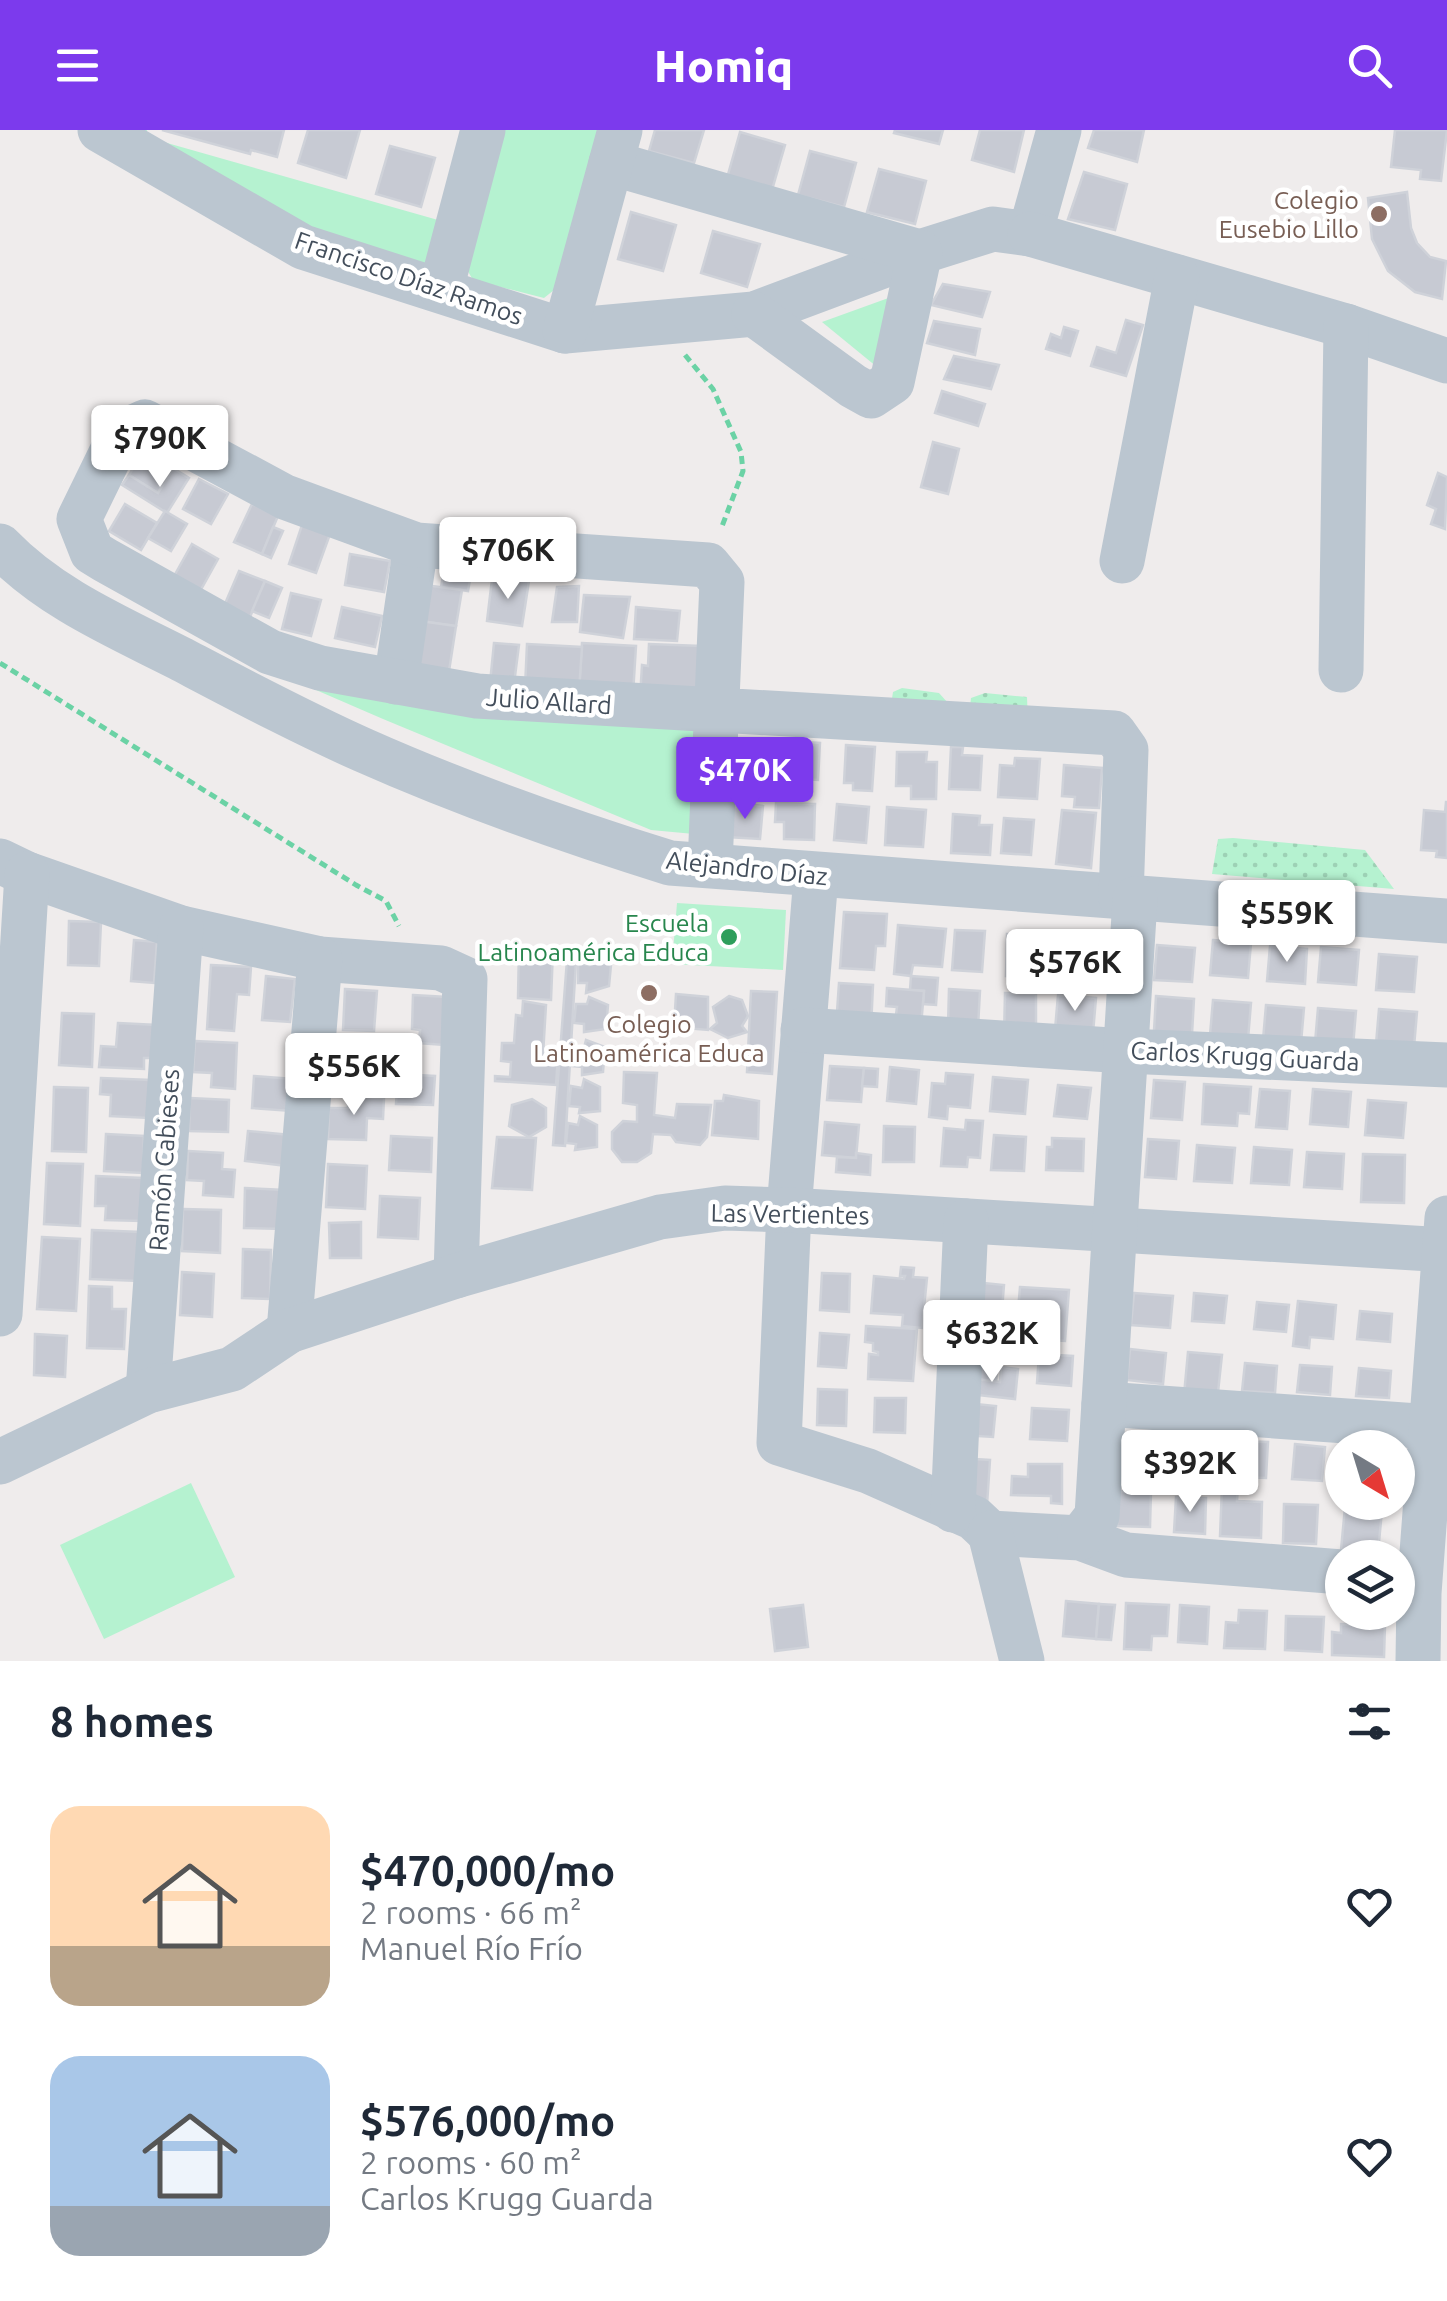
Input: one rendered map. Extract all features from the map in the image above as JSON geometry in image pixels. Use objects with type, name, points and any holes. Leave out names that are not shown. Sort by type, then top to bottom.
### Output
[{"type":"street","name":"Francisco Díaz Ramos","points":[[100,130],[303,247],[565,331]]},
{"type":"street","points":[[440,289],[483,130]]},
{"type":"street","points":[[1030,234],[1059,130]]},
{"type":"street","points":[[920,252],[616,147],[565,331],[754,314],[993,229],[1030,234],[1346,326],[1447,362]]},
{"type":"street","points":[[754,314],[871,396],[892,382],[920,252]]},
{"type":"street","points":[[1122,561],[1177,277]]},
{"type":"street","points":[[1341,670],[1346,326]]},
{"type":"street","points":[[78,607],[105,560],[92,552],[79,519],[121,434],[144,422],[285,497],[351,524],[416,544],[708,565],[722,582],[710,865]]},
{"type":"street","points":[[396,682],[416,544]]},
{"type":"street","name":"Alejandro Díaz","points":[[0,546],[26,571],[78,607],[366,751],[609,844],[670,863],[1447,922]]},
{"type":"street","name":"Julio Allard","points":[[105,560],[270,652],[320,668],[477,696],[1114,732],[1126,750],[1128,898]]},
{"type":"street","points":[[0,1303],[14,868],[180,928],[320,959],[440,968],[465,978],[456,1276]]},
{"type":"street","points":[[816,876],[789,1210],[778,1443],[868,1472],[972,1522],[1080,1538],[1126,1555],[1325,1571]]},
{"type":"street","points":[[1080,1538],[1098,1516],[1126,1051],[1128,898]]},
{"type":"street","name":"Ramón Cabieses","points":[[148,1391],[180,928]]},
{"type":"street","points":[[289,1331],[320,959]]},
{"type":"street","name":"Carlos Krugg Guarda","points":[[803,1030],[1126,1051],[1447,1065]]},
{"type":"street","name":"Las Vertientes","points":[[0,1462],[148,1391],[232,1369],[289,1331],[456,1276],[660,1218],[726,1208],[1115,1230],[1446,1239]]},
{"type":"street","points":[[966,1220],[972,1522],[1022,1661]]},
{"type":"street","points":[[1418,1661],[1421,1586],[1436,1446],[1446,1239]]},
{"type":"street","points":[[1104,1404],[1436,1446]]},
{"type":"path","points":[[668,322],[687,359],[713,388],[741,452],[743,471],[708,565]]},
{"type":"path","points":[[0,662],[386,901],[418,967]]},
{"type":"green space","points":[[133,130],[147,130],[146,137],[438,220],[425,265],[303,230]]},
{"type":"green space","points":[[502,130],[599,130],[554,290],[544,298],[473,280],[466,268]]},
{"type":"green space","points":[[894,296],[877,367],[822,322]]},
{"type":"green space","points":[[292,675],[705,724],[694,834],[651,830],[383,719],[316,690]]},
{"type":"green space","points":[[902,688],[939,693],[948,703],[890,712],[893,692]]},
{"type":"green space","points":[[985,693],[1027,697],[1028,722],[969,717],[971,698]]},
{"type":"green space","points":[[1218,839],[1365,850],[1394,889],[1212,874]]},
{"type":"green space","name":"Escuela Latinoamérica Educa","points":[[677,903],[786,910],[783,970],[672,964]]},
{"type":"green space","points":[[191,1483],[235,1577],[104,1639],[60,1545]]},
{"type":"building","points":[[162,130],[284,130],[277,157],[251,150],[250,154]]},
{"type":"building","points":[[308,130],[360,130],[346,178],[298,163]]},
{"type":"building","points":[[655,130],[704,130],[694,163],[649,151]]},
{"type":"building","points":[[943,130],[939,144],[894,133]]},
{"type":"building","points":[[980,130],[1024,130],[1014,172],[972,160]]},
{"type":"building","points":[[1094,130],[1144,130],[1137,162],[1088,148]]},
{"type":"building","points":[[1395,130],[1447,130],[1441,181],[1420,179],[1421,170],[1391,167]]},
{"type":"building","points":[[740,132],[785,145],[772,190],[727,178]]},
{"type":"building","points":[[390,146],[435,158],[421,207],[376,194]]},
{"type":"building","points":[[810,151],[856,163],[844,207],[798,195]]},
{"type":"building","points":[[879,169],[926,181],[915,224],[867,212]]},
{"type":"building","points":[[1084,172],[1127,184],[1115,230],[1068,219]]},
{"type":"building","points":[[1407,192],[1411,228],[1417,243],[1430,257],[1446,261],[1442,299],[1415,292],[1388,271],[1372,239],[1368,198]]},
{"type":"building","points":[[631,212],[676,225],[663,271],[618,259]]},
{"type":"building","points":[[713,231],[760,244],[747,287],[701,273]]},
{"type":"building","points":[[943,284],[990,292],[982,317],[931,305]]},
{"type":"building","points":[[1126,320],[1143,325],[1126,376],[1091,366],[1097,347],[1116,353]]},
{"type":"building","points":[[934,321],[980,329],[975,355],[927,343]]},
{"type":"building","points":[[1064,327],[1078,331],[1070,356],[1046,349],[1051,334],[1061,338]]},
{"type":"building","points":[[954,356],[999,365],[991,389],[944,379]]},
{"type":"building","points":[[942,391],[985,404],[978,426],[935,413]]},
{"type":"building","points":[[933,442],[959,449],[948,494],[921,487]]},
{"type":"building","points":[[143,451],[173,468],[158,493],[129,475]]},
{"type":"building","points":[[173,468],[189,478],[167,513],[122,485],[129,475],[158,493]]},
{"type":"building","points":[[1438,473],[1447,477],[1445,529],[1431,524],[1436,509],[1427,505]]},
{"type":"building","points":[[199,479],[228,494],[211,524],[183,509]]},
{"type":"building","points":[[125,504],[157,523],[141,550],[109,531]]},
{"type":"building","points":[[252,504],[278,516],[262,554],[234,542]]},
{"type":"building","points":[[165,511],[187,524],[171,551],[148,538]]},
{"type":"building","points":[[302,525],[330,534],[316,573],[289,564]]},
{"type":"building","points":[[273,527],[283,531],[271,558],[262,554]]},
{"type":"building","points":[[192,544],[218,559],[199,593],[173,578]]},
{"type":"building","points":[[350,554],[390,561],[384,592],[345,585]]},
{"type":"building","points":[[444,570],[471,574],[468,591],[441,587]]},
{"type":"building","points":[[239,571],[265,581],[250,617],[224,606]]},
{"type":"building","points":[[492,579],[529,581],[522,626],[487,621]]},
{"type":"building","points":[[265,581],[282,588],[269,618],[252,611]]},
{"type":"building","points":[[425,585],[462,590],[456,626],[420,621]]},
{"type":"building","points":[[579,586],[577,622],[552,622],[557,587]]},
{"type":"building","points":[[291,593],[321,600],[311,636],[282,629]]},
{"type":"building","points":[[584,595],[630,597],[623,638],[580,632]]},
{"type":"building","points":[[342,607],[382,616],[375,647],[335,638]]},
{"type":"building","points":[[636,607],[680,611],[677,641],[634,639]]},
{"type":"building","points":[[420,621],[456,626],[449,671],[413,665]]},
{"type":"building","points":[[494,643],[519,645],[514,684],[490,683]]},
{"type":"building","points":[[582,643],[636,646],[633,694],[579,691]]},
{"type":"building","points":[[527,644],[582,647],[579,691],[525,688]]},
{"type":"building","points":[[649,644],[701,646],[698,701],[640,698],[642,665],[648,666]]},
{"type":"building","points":[[732,741],[768,742],[766,775],[731,774]]},
{"type":"building","points":[[791,741],[820,743],[818,780],[788,778]]},
{"type":"building","points":[[846,745],[875,747],[872,791],[853,790],[853,783],[844,783]]},
{"type":"building","points":[[951,747],[963,747],[962,755],[982,756],[980,790],[949,789]]},
{"type":"building","points":[[897,752],[927,752],[926,762],[937,762],[936,799],[911,799],[911,786],[896,786]]},
{"type":"building","points":[[1015,758],[1040,759],[1037,799],[998,797],[1000,765],[1014,766]]},
{"type":"building","points":[[1064,765],[1102,768],[1099,808],[1074,807],[1075,797],[1062,796]]},
{"type":"building","points":[[1446,802],[1447,858],[1436,857],[1437,851],[1421,850],[1424,810],[1445,812]]},
{"type":"building","points":[[776,803],[815,804],[814,840],[784,839],[784,822],[775,822]]},
{"type":"building","points":[[745,804],[763,806],[760,839],[727,837],[729,806],[745,808]]},
{"type":"building","points":[[837,804],[869,807],[866,843],[834,840]]},
{"type":"building","points":[[887,807],[926,810],[923,847],[885,845]]},
{"type":"building","points":[[1062,810],[1096,813],[1091,868],[1056,864]]},
{"type":"building","points":[[953,814],[980,816],[979,825],[992,825],[990,855],[951,853]]},
{"type":"building","points":[[1004,818],[1034,820],[1031,855],[1001,853]]},
{"type":"building","points":[[844,912],[887,914],[885,946],[876,946],[874,970],[840,968]]},
{"type":"building","points":[[69,921],[101,922],[99,966],[68,965]]},
{"type":"building","points":[[898,925],[946,929],[942,967],[913,965],[911,976],[894,974]]},
{"type":"building","points":[[955,930],[985,931],[982,972],[952,970]]},
{"type":"building","points":[[1007,934],[1040,935],[1038,977],[1006,976]]},
{"type":"building","points":[[134,940],[157,942],[154,983],[131,981]]},
{"type":"building","points":[[1060,940],[1102,943],[1099,986],[1073,984],[1073,974],[1058,973]]},
{"type":"building","points":[[1213,940],[1251,943],[1248,978],[1210,975]]},
{"type":"building","points":[[1157,945],[1195,948],[1192,982],[1154,980]]},
{"type":"building","points":[[1270,946],[1307,949],[1305,984],[1267,981]]},
{"type":"building","points":[[519,947],[553,950],[551,1000],[518,998]]},
{"type":"building","points":[[1321,947],[1359,950],[1356,985],[1318,982]]},
{"type":"building","points":[[1379,954],[1417,957],[1414,992],[1376,990]]},
{"type":"building","points":[[591,955],[611,965],[609,986],[586,993],[587,983],[578,983],[578,963],[589,965]]},
{"type":"building","points":[[567,960],[576,961],[565,1146],[553,1145]]},
{"type":"building","points":[[211,965],[251,967],[249,995],[237,994],[234,1031],[207,1029]]},
{"type":"building","points":[[266,976],[295,979],[290,1022],[262,1020]]},
{"type":"building","points":[[911,976],[938,978],[936,1005],[923,1004],[924,991],[910,990]]},
{"type":"building","points":[[839,983],[873,985],[871,1028],[836,1026]]},
{"type":"building","points":[[887,988],[924,991],[921,1026],[895,1023],[897,1007],[886,1006]]},
{"type":"building","points":[[345,989],[377,991],[374,1031],[343,1030]]},
{"type":"building","points":[[949,989],[980,991],[978,1027],[948,1026]]},
{"type":"building","points":[[751,991],[777,992],[772,1074],[747,1072]]},
{"type":"building","points":[[1005,993],[1036,994],[1036,1031],[1004,1037]]},
{"type":"building","points":[[676,994],[708,997],[708,1030],[674,1027]]},
{"type":"building","points":[[413,995],[447,997],[444,1045],[419,1043],[420,1030],[412,1029]]},
{"type":"building","points":[[1058,995],[1096,998],[1093,1033],[1055,1030]]},
{"type":"building","points":[[729,996],[742,1000],[748,1016],[742,1026],[747,1032],[728,1038],[710,1029],[717,1023],[713,1007]]},
{"type":"building","points":[[1156,996],[1194,999],[1192,1034],[1154,1031]]},
{"type":"building","points":[[589,997],[608,1005],[606,1029],[584,1032],[584,1024],[574,1023],[576,1004],[587,1004]]},
{"type":"building","points":[[1213,1000],[1251,1003],[1248,1039],[1210,1035]]},
{"type":"building","points":[[523,1001],[546,1005],[543,1055],[558,1056],[556,1085],[495,1081],[495,1076],[510,1077],[511,1062],[501,1061],[502,1043],[514,1043],[516,1015],[522,1016]]},
{"type":"building","points":[[1266,1005],[1304,1008],[1301,1043],[1263,1040]]},
{"type":"building","points":[[1318,1008],[1356,1011],[1353,1046],[1315,1043]]},
{"type":"building","points":[[1379,1009],[1417,1012],[1414,1047],[1376,1044]]},
{"type":"building","points":[[62,1013],[94,1014],[92,1067],[59,1065]]},
{"type":"building","points":[[118,1023],[157,1025],[155,1058],[144,1058],[144,1069],[99,1067],[101,1046],[116,1047]]},
{"type":"building","points":[[586,1040],[605,1047],[603,1072],[582,1075],[582,1067],[571,1066],[574,1047],[584,1048]]},
{"type":"building","points":[[195,1041],[237,1043],[235,1089],[211,1087],[212,1073],[193,1072]]},
{"type":"building","points":[[344,1051],[372,1053],[369,1087],[332,1084],[335,1057],[343,1057]]},
{"type":"building","points":[[830,1066],[864,1068],[861,1102],[827,1100]]},
{"type":"building","points":[[890,1067],[919,1070],[916,1104],[887,1101]]},
{"type":"building","points":[[864,1068],[878,1069],[877,1087],[862,1086]]},
{"type":"building","points":[[624,1072],[657,1073],[654,1115],[675,1118],[677,1104],[711,1105],[707,1137],[700,1145],[676,1142],[671,1135],[653,1134],[651,1153],[637,1162],[622,1162],[612,1149],[612,1132],[623,1121],[637,1122],[637,1105],[623,1103]]},
{"type":"building","points":[[946,1073],[973,1075],[970,1108],[948,1106],[947,1119],[929,1117],[932,1083],[945,1084]]},
{"type":"building","points":[[398,1074],[435,1076],[433,1105],[396,1104]]},
{"type":"building","points":[[254,1076],[293,1079],[291,1111],[252,1108]]},
{"type":"building","points":[[993,1077],[1028,1080],[1025,1114],[990,1111]]},
{"type":"building","points":[[101,1078],[151,1080],[149,1118],[110,1116],[111,1095],[100,1094]]},
{"type":"building","points":[[584,1079],[600,1087],[600,1111],[579,1113],[580,1107],[569,1106],[571,1086],[582,1088]]},
{"type":"building","points":[[1154,1080],[1185,1082],[1182,1120],[1151,1118]]},
{"type":"building","points":[[1204,1084],[1251,1087],[1249,1114],[1238,1113],[1237,1126],[1202,1124]]},
{"type":"building","points":[[1058,1085],[1091,1088],[1087,1119],[1054,1116]]},
{"type":"building","points":[[54,1087],[88,1088],[86,1152],[52,1151]]},
{"type":"building","points":[[1260,1089],[1290,1091],[1287,1129],[1256,1127]]},
{"type":"building","points":[[1313,1089],[1351,1092],[1348,1127],[1310,1124]]},
{"type":"building","points":[[724,1095],[759,1101],[758,1139],[712,1135],[715,1101],[723,1101]]},
{"type":"building","points":[[348,1097],[384,1098],[383,1119],[367,1118],[366,1140],[328,1139],[329,1108],[348,1108]]},
{"type":"building","points":[[190,1098],[229,1100],[228,1132],[189,1131]]},
{"type":"building","points":[[532,1099],[546,1108],[546,1127],[529,1137],[509,1126],[512,1105]]},
{"type":"building","points":[[1368,1100],[1406,1103],[1403,1138],[1365,1135]]},
{"type":"building","points":[[580,1116],[597,1125],[597,1147],[575,1150],[576,1144],[566,1143],[568,1123],[578,1125]]},
{"type":"building","points":[[966,1120],[983,1121],[980,1158],[968,1157],[967,1167],[941,1166],[944,1128],[965,1130]]},
{"type":"building","points":[[825,1122],[859,1125],[856,1158],[822,1155]]},
{"type":"building","points":[[884,1126],[915,1127],[914,1162],[883,1162]]},
{"type":"building","points":[[248,1131],[290,1135],[287,1166],[245,1161]]},
{"type":"building","points":[[106,1134],[144,1136],[143,1173],[104,1171]]},
{"type":"building","points":[[994,1135],[1026,1137],[1024,1171],[991,1170]]},
{"type":"building","points":[[391,1136],[432,1138],[431,1172],[389,1170]]},
{"type":"building","points":[[497,1137],[536,1138],[532,1190],[492,1188]]},
{"type":"building","points":[[1052,1138],[1084,1139],[1083,1171],[1046,1170],[1047,1147],[1052,1147]]},
{"type":"building","points":[[1148,1139],[1179,1141],[1176,1179],[1145,1177]]},
{"type":"building","points":[[1197,1145],[1235,1148],[1232,1183],[1194,1181]]},
{"type":"building","points":[[1254,1147],[1292,1150],[1289,1185],[1251,1183]]},
{"type":"building","points":[[188,1151],[223,1153],[222,1169],[235,1170],[233,1197],[203,1195],[204,1181],[187,1180]]},
{"type":"building","points":[[1307,1152],[1344,1154],[1342,1189],[1304,1187]]},
{"type":"building","points":[[856,1153],[871,1155],[870,1175],[836,1172],[837,1157],[856,1158]]},
{"type":"building","points":[[1363,1154],[1405,1155],[1404,1203],[1361,1202]]},
{"type":"building","points":[[47,1163],[83,1164],[80,1226],[44,1224]]},
{"type":"building","points":[[328,1164],[367,1166],[365,1209],[326,1207]]},
{"type":"building","points":[[96,1176],[143,1178],[142,1221],[105,1220],[106,1206],[95,1206]]},
{"type":"building","points":[[245,1188],[285,1190],[283,1229],[244,1228]]},
{"type":"building","points":[[380,1196],[420,1198],[418,1239],[378,1237]]},
{"type":"building","points":[[183,1209],[221,1210],[220,1253],[182,1251]]},
{"type":"building","points":[[361,1222],[361,1258],[330,1258],[329,1223]]},
{"type":"building","points":[[92,1230],[141,1232],[139,1281],[90,1279]]},
{"type":"building","points":[[42,1237],[80,1239],[76,1311],[37,1309]]},
{"type":"building","points":[[243,1249],[271,1250],[270,1299],[242,1298]]},
{"type":"building","points":[[901,1267],[914,1268],[913,1277],[927,1278],[922,1328],[902,1326],[903,1315],[871,1313],[874,1276],[904,1279],[900,1276]]},
{"type":"building","points":[[182,1272],[214,1274],[212,1317],[180,1315]]},
{"type":"building","points":[[822,1273],[850,1274],[849,1312],[820,1310]]},
{"type":"building","points":[[974,1282],[1004,1285],[1001,1322],[970,1319]]},
{"type":"building","points":[[89,1286],[112,1287],[112,1309],[126,1309],[124,1349],[87,1348]]},
{"type":"building","points":[[1020,1287],[1069,1290],[1065,1341],[1050,1340],[1051,1324],[1017,1322]]},
{"type":"building","points":[[1134,1293],[1173,1296],[1170,1328],[1131,1325]]},
{"type":"building","points":[[1194,1293],[1227,1296],[1224,1323],[1192,1321]]},
{"type":"building","points":[[1298,1301],[1336,1305],[1333,1339],[1310,1337],[1309,1348],[1293,1346]]},
{"type":"building","points":[[1257,1302],[1289,1305],[1286,1332],[1254,1329]]},
{"type":"building","points":[[1360,1311],[1392,1314],[1390,1342],[1357,1339]]},
{"type":"building","points":[[866,1326],[917,1329],[913,1381],[868,1379],[869,1354],[878,1352],[873,1351],[873,1343],[865,1342]]},
{"type":"building","points":[[820,1333],[849,1335],[846,1368],[818,1366]]},
{"type":"building","points":[[35,1334],[67,1336],[65,1377],[34,1375]]},
{"type":"building","points":[[964,1347],[999,1352],[996,1382],[961,1377]]},
{"type":"building","points":[[1130,1349],[1166,1353],[1163,1384],[1127,1380]]},
{"type":"building","points":[[1188,1352],[1222,1355],[1218,1392],[1184,1395]]},
{"type":"building","points":[[1039,1354],[1073,1356],[1071,1386],[1037,1383]]},
{"type":"building","points":[[1245,1363],[1277,1366],[1275,1393],[1242,1391]]},
{"type":"building","points":[[1300,1365],[1332,1367],[1330,1395],[1297,1392]]},
{"type":"building","points":[[1001,1367],[1018,1369],[1015,1399],[959,1393],[961,1377],[1000,1382]]},
{"type":"building","points":[[1359,1368],[1391,1371],[1389,1398],[1356,1396]]},
{"type":"building","points":[[818,1389],[847,1390],[846,1426],[817,1425]]},
{"type":"building","points":[[875,1398],[906,1398],[905,1433],[874,1432]]},
{"type":"building","points":[[966,1403],[996,1406],[993,1437],[963,1435]]},
{"type":"building","points":[[1032,1408],[1069,1410],[1067,1441],[1030,1439]]},
{"type":"building","points":[[1119,1436],[1159,1438],[1157,1466],[1170,1467],[1169,1484],[1126,1482],[1127,1469],[1118,1468]]},
{"type":"building","points":[[1183,1438],[1211,1440],[1209,1475],[1181,1473]]},
{"type":"building","points":[[1238,1441],[1268,1442],[1266,1478],[1237,1477]]},
{"type":"building","points":[[1295,1444],[1325,1447],[1322,1481],[1292,1479]]},
{"type":"building","points":[[958,1458],[990,1460],[987,1505],[955,1503]]},
{"type":"building","points":[[1028,1464],[1062,1464],[1062,1504],[1051,1503],[1051,1496],[1011,1495],[1012,1476],[1028,1477]]},
{"type":"building","points":[[1222,1487],[1238,1487],[1237,1501],[1262,1502],[1261,1538],[1220,1536]]},
{"type":"building","points":[[1119,1491],[1151,1492],[1150,1527],[1117,1526]]},
{"type":"building","points":[[1176,1497],[1206,1498],[1205,1534],[1174,1532]]},
{"type":"building","points":[[1284,1504],[1318,1505],[1316,1544],[1283,1543]]},
{"type":"building","points":[[1344,1520],[1381,1520],[1379,1540],[1342,1540]]},
{"type":"building","points":[[1066,1601],[1099,1604],[1096,1639],[1063,1636]]},
{"type":"building","points":[[1126,1603],[1169,1605],[1167,1636],[1152,1636],[1151,1650],[1124,1649]]},
{"type":"building","points":[[1099,1604],[1115,1605],[1111,1640],[1096,1639]]},
{"type":"building","points":[[803,1605],[808,1647],[775,1651],[770,1609]]},
{"type":"building","points":[[1180,1605],[1209,1607],[1207,1644],[1178,1642]]},
{"type":"building","points":[[1239,1610],[1267,1611],[1265,1649],[1224,1648],[1226,1622],[1238,1623]]},
{"type":"building","points":[[1286,1616],[1324,1617],[1322,1652],[1285,1650]]},
{"type":"building","points":[[1385,1630],[1384,1657],[1332,1655],[1332,1632]]},
{"type":"place","name":"Colegio Eusebio Lillo","points":[[1379,214]]},
{"type":"place","name":"Escuela Latinoamérica Educa","points":[[729,937]]},
{"type":"place","name":"Colegio Latinoamérica Educa","points":[[649,993]]}]
